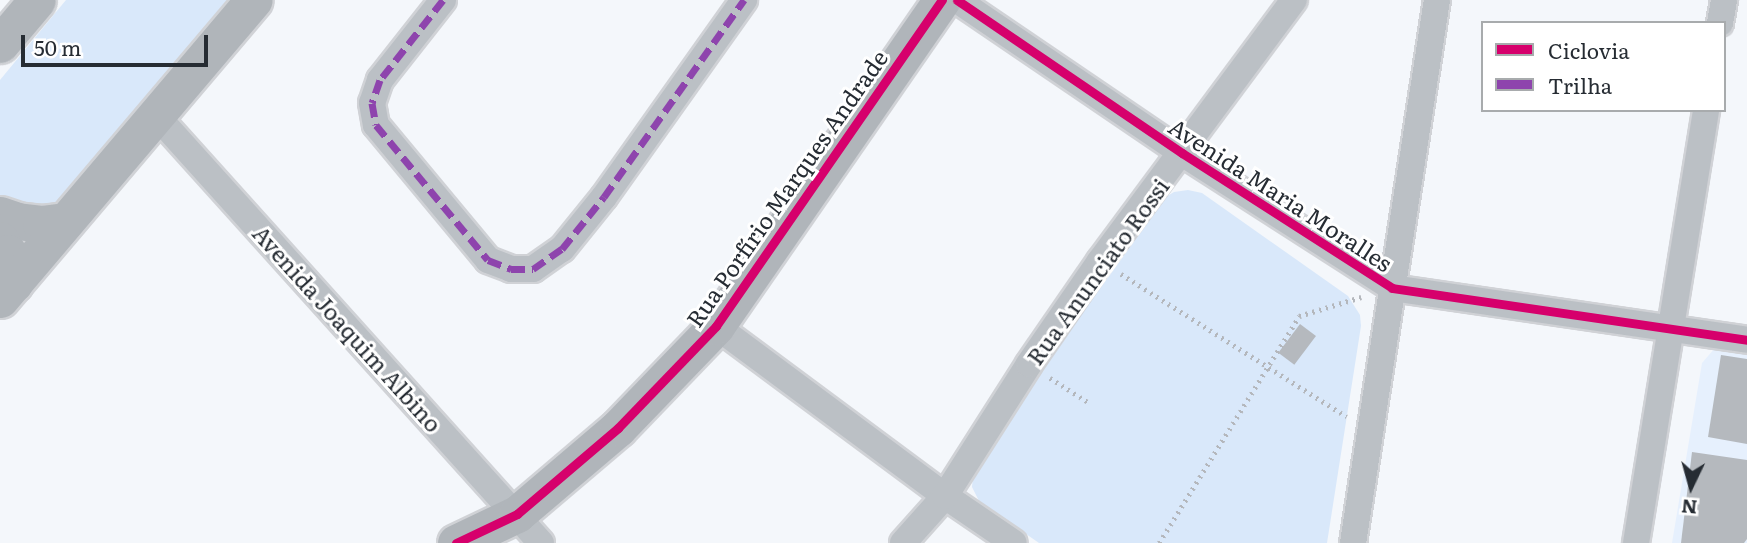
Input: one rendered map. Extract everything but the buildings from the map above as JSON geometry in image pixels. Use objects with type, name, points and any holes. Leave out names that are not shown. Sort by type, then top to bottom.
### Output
[{"type":"street","points":[[0,44],[37,0]]},
{"type":"street","points":[[7,291],[254,0]]},
{"type":"street","points":[[443,0],[380,80],[372,103],[376,125],[488,260],[511,269],[533,269],[562,249],[604,197],[744,0]]},
{"type":"street","name":"Rua Porfírio Marques Andrade","points":[[456,543],[517,514],[618,428],[716,326],[942,0]]},
{"type":"street","name":"Avenida Maria Moralles","points":[[957,0],[1182,153],[1392,288],[1747,340]]},
{"type":"street","name":"Rua Anunciato Rossi","points":[[903,543],[945,496],[1029,364],[1100,261],[1294,0]]},
{"type":"street","points":[[1353,543],[1437,0]]},
{"type":"street","points":[[1720,21],[1724,0]]},
{"type":"street","points":[[1636,543],[1706,112]]},
{"type":"street","name":"Avenida Joaquim Albino","points":[[155,114],[541,543]]},
{"type":"street","points":[[0,215],[41,224],[65,221]]},
{"type":"street","points":[[0,240],[8,253],[7,291]]},
{"type":"street","points":[[716,326],[945,496],[1014,543]]},
{"type":"path","points":[[1100,261],[1371,433]]},
{"type":"path","points":[[1159,543],[1299,316],[1392,288]]},
{"type":"path","points":[[1029,364],[1088,402]]},
{"type":"shaded area","points":[[66,0],[238,0],[53,214],[0,197],[0,80]]},
{"type":"shaded area","points":[[1188,190],[1202,193],[1348,296],[1360,315],[1361,326],[1327,543],[1039,543],[979,501],[972,487],[974,465],[1156,203],[1174,192]]},
{"type":"shaded area","points":[[1715,348],[1747,353],[1747,543],[1672,543],[1702,363]]},
{"type":"marked path","points":[[443,0],[380,80],[372,103],[376,125],[488,260],[511,269],[533,269],[562,249],[604,197],[744,0]]},
{"type":"cycle path","points":[[456,543],[517,514],[618,428],[716,326],[942,0]]},
{"type":"cycle path","points":[[957,0],[1182,153],[1392,288],[1747,340]]}]
